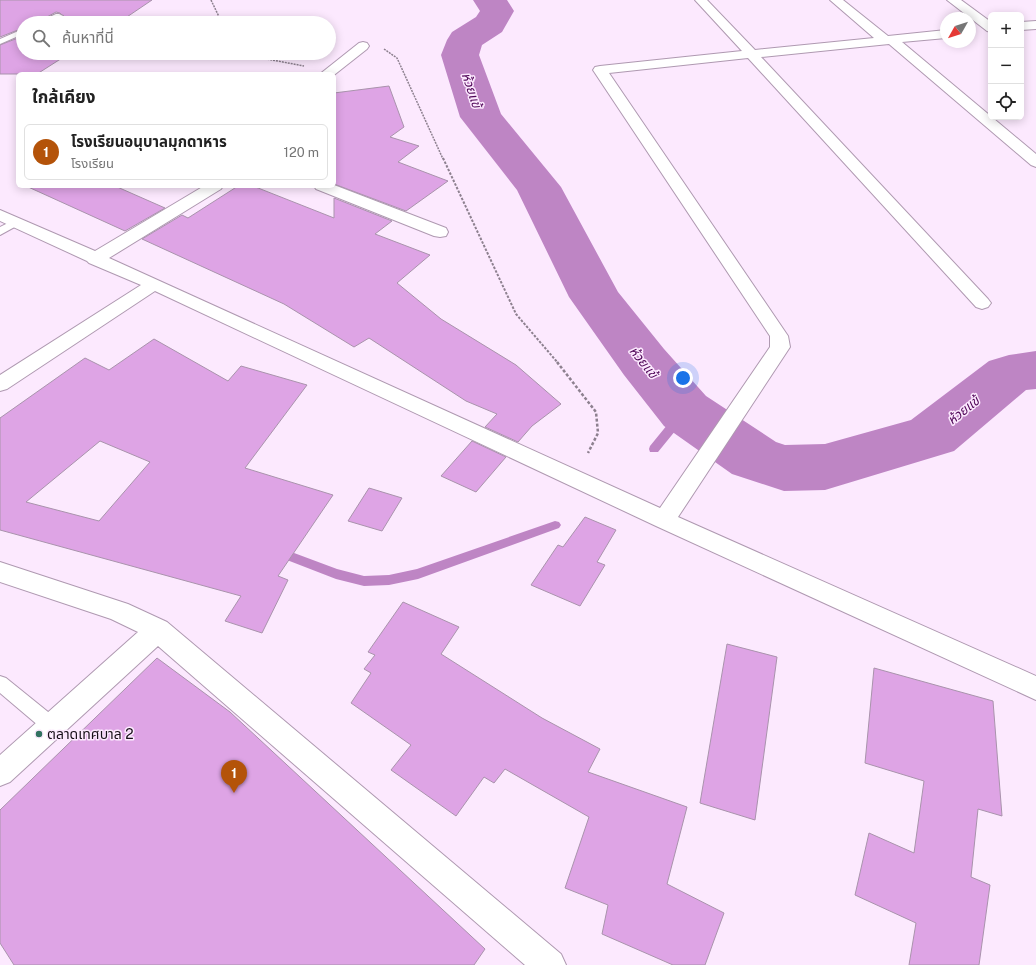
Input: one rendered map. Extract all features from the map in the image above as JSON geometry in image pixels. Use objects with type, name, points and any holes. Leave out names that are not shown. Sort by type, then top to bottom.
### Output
[{"type":"street","points":[[701,0],[982,302]]},
{"type":"street","points":[[836,0],[889,40],[1036,162]]},
{"type":"street","points":[[953,0],[988,27]]},
{"type":"street","points":[[977,31],[988,29]]},
{"type":"street","points":[[664,520],[780,348],[779,336],[600,70],[940,35]]},
{"type":"street","points":[[329,72],[363,46]]},
{"type":"street","points":[[95,259],[212,188]]},
{"type":"street","points":[[327,188],[440,232]]},
{"type":"street","points":[[5,223],[154,284],[664,520],[1036,688],[1036,695]]},
{"type":"street","points":[[0,384],[154,284]]},
{"type":"street","points":[[0,572],[119,611],[158,630],[550,965]]},
{"type":"street","points":[[0,773],[158,630]]},
{"type":"lane","points":[[0,42],[16,34]]},
{"type":"lane","points":[[0,682],[52,726]]},
{"type":"path","points":[[210,0],[218,16]]},
{"type":"path","points":[[363,46],[382,48],[397,58],[483,246],[516,314],[580,390],[596,412],[598,433],[575,479]]},
{"type":"path","points":[[269,60],[323,72]]},
{"type":"building","points":[[0,0],[152,0],[128,16],[63,16],[56,12],[49,16],[16,16],[16,31],[0,37]]},
{"type":"building","points":[[16,39],[16,60],[59,60],[40,72],[16,72],[16,74],[0,74],[0,45]]},
{"type":"building","points":[[389,86],[404,127],[390,137],[419,146],[398,162],[448,181],[406,211],[336,185],[336,93]]},
{"type":"building","points":[[30,188],[120,188],[165,208],[125,231]]},
{"type":"building","points":[[235,188],[258,188],[334,218],[334,198],[392,221],[375,234],[430,255],[397,283],[441,319],[516,365],[561,404],[532,426],[518,442],[485,427],[497,414],[466,401],[369,338],[354,347],[284,304],[142,239],[182,215],[188,218]]},
{"type":"building","points":[[154,339],[228,381],[241,366],[307,385],[245,468],[333,495],[278,576],[288,580],[262,633],[225,621],[241,596],[0,530],[0,418],[85,358],[109,370]],"holes":[[[100,441],[150,462],[99,521],[26,502]]]},
{"type":"building","points":[[472,441],[506,457],[476,492],[441,476]]},
{"type":"building","points":[[369,488],[402,498],[382,531],[348,521]]},
{"type":"building","points":[[585,517],[616,530],[597,562],[605,565],[580,606],[531,585],[558,545],[563,547]]},
{"type":"building","points":[[403,602],[459,627],[441,654],[542,718],[600,749],[588,772],[687,807],[667,884],[724,913],[705,965],[673,965],[602,934],[608,905],[565,888],[589,817],[505,769],[494,783],[484,777],[456,816],[391,770],[411,745],[351,703],[371,673],[364,669],[375,655],[368,652]]},
{"type":"building","points":[[727,644],[777,657],[755,820],[700,803]]},
{"type":"building","points":[[157,658],[230,712],[485,949],[474,965],[14,965],[0,943],[0,810]]},
{"type":"building","points":[[874,668],[993,701],[1002,816],[978,809],[971,877],[990,885],[979,965],[909,965],[916,923],[855,895],[869,833],[914,853],[924,781],[865,763]]},
{"type":"waterway","name":"ห้วยแข้","points":[[490,0],[497,11],[489,24],[465,40],[460,55],[481,117],[538,187],[595,297],[644,362],[685,411],[754,458],[784,468],[825,467],[932,436],[1009,374],[1036,370]]},
{"type":"waterway","points":[[654,449],[685,411]]},
{"type":"waterway","points":[[278,552],[336,574],[364,581],[389,580],[418,574],[555,525]]},
{"type":"place","name":"ตลาดเทศบาล 2","points":[[39,734]]},
{"type":"place","name":"โรงเรียนอนุบาลมุกดาหาร","points":[[234,793]]}]
